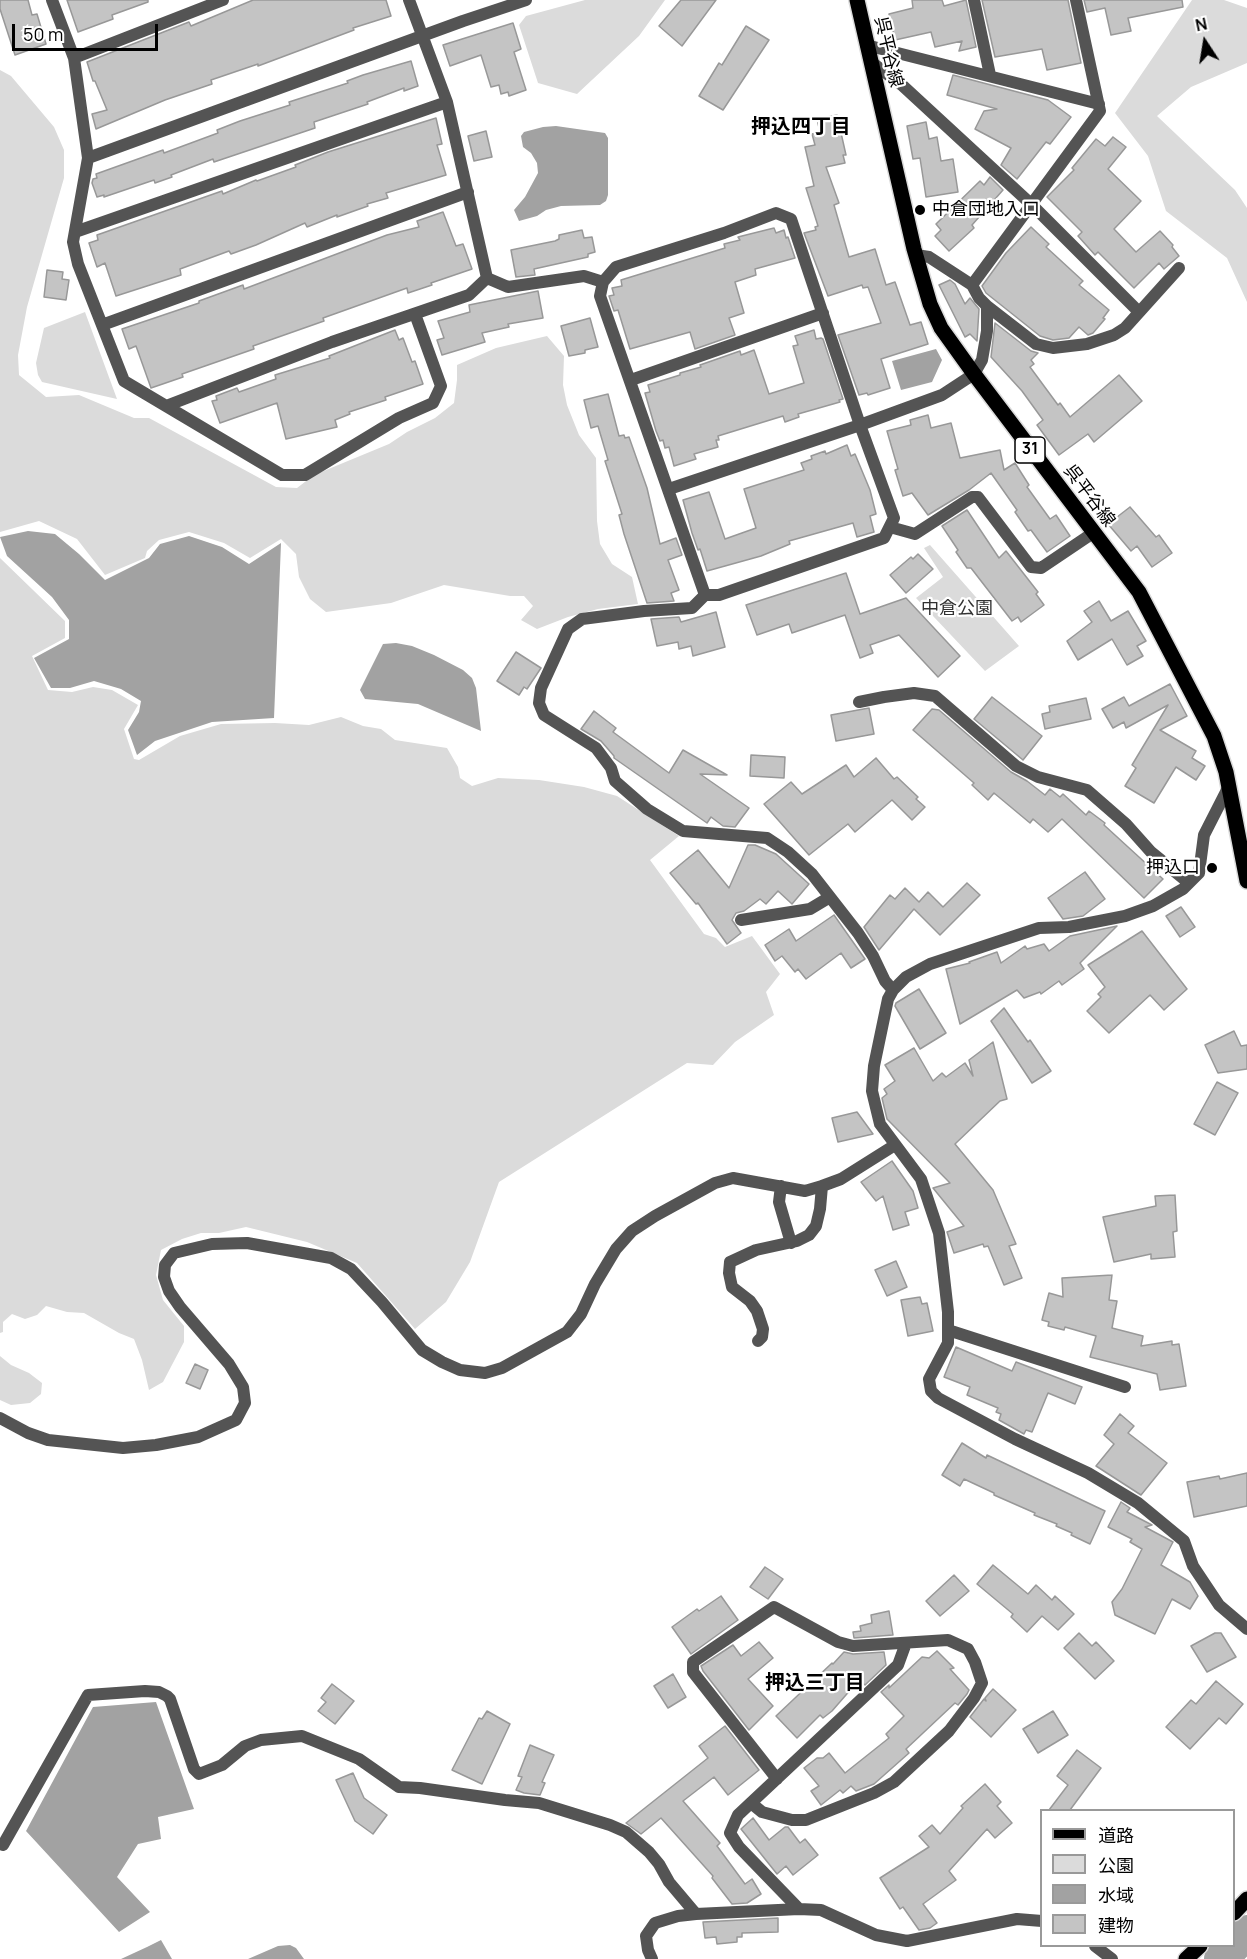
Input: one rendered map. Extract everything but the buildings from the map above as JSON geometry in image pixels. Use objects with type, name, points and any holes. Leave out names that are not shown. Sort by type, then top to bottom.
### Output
[{"type":"main road","name":"呉平谷線","points":[[857,0],[916,255],[930,304],[941,328],[974,374],[1139,592],[1214,736],[1226,772],[1247,881]]},
{"type":"main road","points":[[1235,1911],[1247,1899]]},
{"type":"main road","points":[[1186,1959],[1199,1947]]},
{"type":"street","points":[[52,0],[74,58],[88,158],[73,242],[78,264],[124,381],[282,475],[305,475],[399,418],[433,403],[441,386],[415,314]]},
{"type":"street","points":[[74,58],[223,0]]},
{"type":"street","points":[[409,0],[447,102],[488,278]]},
{"type":"street","points":[[88,158],[526,0]]},
{"type":"street","points":[[974,0],[990,75]]},
{"type":"street","points":[[972,285],[1100,111],[1076,0]]},
{"type":"street","points":[[866,45],[1099,104]]},
{"type":"street","points":[[870,61],[903,86],[1032,205],[1139,312]]},
{"type":"street","points":[[75,232],[447,102]]},
{"type":"street","points":[[102,325],[468,192]]},
{"type":"street","points":[[705,595],[600,296],[603,282],[616,267],[776,213],[791,219],[860,425],[894,518],[890,527],[884,538],[719,595],[705,595],[692,608],[582,619],[568,629],[541,687],[539,703],[544,715],[596,748],[611,768],[615,781],[647,809],[683,831],[767,838],[788,852],[812,874],[858,933],[885,981],[893,990]]},
{"type":"street","points":[[916,255],[929,257],[972,285],[979,298],[987,306],[1036,344],[1053,348],[1087,344],[1114,335],[1125,328],[1179,268]]},
{"type":"street","points":[[488,278],[508,287],[584,276],[603,282]]},
{"type":"street","points":[[166,406],[332,342],[469,295],[488,278]]},
{"type":"street","points":[[669,489],[942,395],[974,374],[982,360],[987,331],[987,306]]},
{"type":"street","points":[[631,380],[823,313]]},
{"type":"street","points":[[890,527],[915,534],[972,497],[978,497],[1031,567],[1041,568],[1093,533]]},
{"type":"street","points":[[859,702],[914,693],[935,696],[1016,766],[1038,777],[1087,790],[1126,824],[1151,852],[1189,883]]},
{"type":"street","points":[[1228,786],[1204,835],[1199,873],[1183,889],[1153,906],[1125,916],[1069,927],[1039,928],[930,964],[906,977],[893,990],[888,999],[874,1066],[872,1091],[880,1124],[907,1157],[921,1179],[939,1233],[948,1312],[948,1343],[929,1379],[931,1391],[938,1398],[1015,1439],[1088,1473],[1138,1503],[1184,1541],[1193,1566],[1220,1605],[1247,1629]]},
{"type":"street","points":[[741,920],[810,909],[830,897]]},
{"type":"street","points":[[0,1418],[28,1434],[48,1440],[123,1448],[198,1437],[236,1420],[245,1403],[243,1387],[229,1364],[169,1291],[164,1277],[165,1265],[174,1253],[213,1244],[247,1243],[331,1258],[351,1269],[422,1350],[460,1370],[485,1373],[502,1368],[567,1332],[581,1314],[595,1284],[616,1249],[632,1231],[715,1183],[733,1178],[805,1191],[841,1179],[895,1145]]},
{"type":"street","points":[[781,1186],[779,1202],[790,1243]]},
{"type":"street","points":[[758,1341],[762,1337],[763,1329],[757,1311],[750,1301],[732,1287],[729,1273],[730,1262],[756,1250],[790,1243],[809,1235],[816,1226],[822,1186]]},
{"type":"street","points":[[948,1330],[1125,1387]]},
{"type":"street","points":[[751,1803],[762,1812],[792,1820],[806,1821],[874,1793],[894,1782],[949,1731],[974,1698],[982,1683],[968,1649],[948,1640],[853,1646],[838,1642],[774,1607],[693,1662],[693,1672],[777,1779]]},
{"type":"street","points":[[799,1909],[739,1846],[730,1833],[738,1815],[898,1665],[906,1643]]},
{"type":"street","points":[[3,1845],[88,1695],[159,1692],[170,1699],[194,1769],[199,1774],[222,1765],[245,1746],[261,1740],[302,1736],[359,1759],[399,1787],[539,1803],[626,1832],[649,1852],[669,1882],[696,1914]]},
{"type":"street","points":[[652,1959],[646,1936],[655,1923],[678,1916],[696,1914],[821,1910],[876,1935],[907,1941],[1017,1919],[1040,1921]]},
{"type":"street","points":[[1096,1947],[1112,1959]]},
{"type":"green space","points":[[585,0],[665,0],[639,36],[577,94],[538,83],[519,25],[526,16]]},
{"type":"green space","points":[[1192,0],[1224,0],[1247,8],[1247,63],[1191,87],[1157,116],[1235,190],[1247,208],[1247,302],[1227,258],[1166,211],[1148,156],[1115,113]]},
{"type":"green space","points":[[0,70],[11,76],[54,127],[64,150],[64,178],[27,307],[18,355],[19,375],[46,397],[79,395],[134,418],[149,418],[276,487],[297,488],[314,475],[389,444],[435,418],[454,403],[457,365],[496,348],[547,336],[564,356],[563,385],[567,405],[579,435],[596,458],[597,521],[600,544],[612,564],[632,577],[638,604],[598,609],[537,629],[521,620],[533,606],[524,596],[510,596],[444,585],[391,603],[326,612],[310,599],[299,577],[296,554],[281,539],[250,558],[224,543],[189,532],[159,540],[147,551],[145,558],[105,575],[77,539],[39,521],[0,532]]},
{"type":"green space","points":[[85,312],[117,399],[42,382],[38,375],[36,363],[44,328]]},
{"type":"green space","name":"中倉公園","points":[[930,545],[1019,646],[985,671],[916,598],[943,577],[924,548]]},
{"type":"green space","points":[[0,558],[65,621],[65,638],[32,656],[48,690],[72,692],[93,687],[112,690],[138,705],[124,729],[134,759],[139,760],[180,736],[221,724],[309,725],[341,717],[363,726],[381,729],[395,740],[447,748],[458,767],[460,778],[472,786],[498,778],[539,780],[584,787],[617,796],[679,836],[650,860],[704,934],[716,938],[725,947],[752,936],[780,974],[766,992],[774,1015],[735,1042],[713,1065],[687,1063],[499,1182],[470,1262],[446,1302],[415,1329],[357,1263],[307,1242],[246,1227],[219,1233],[201,1233],[182,1239],[161,1250],[156,1275],[163,1300],[184,1326],[184,1342],[163,1382],[149,1390],[134,1339],[84,1313],[67,1312],[46,1306],[37,1315],[25,1319],[12,1314],[3,1322],[3,1332],[0,1333]]},
{"type":"green space","points":[[0,1356],[42,1383],[41,1394],[30,1403],[11,1405],[0,1400]]},
{"type":"water","points":[[556,126],[605,133],[608,138],[608,195],[606,201],[600,205],[561,206],[519,221],[514,210],[525,197],[538,173],[537,163],[531,153],[523,147],[521,136],[524,132]]},
{"type":"water","points":[[936,349],[942,360],[932,382],[901,390],[892,361]]},
{"type":"water","points":[[28,531],[55,534],[105,580],[149,558],[160,544],[189,536],[222,547],[249,564],[281,543],[274,718],[212,722],[155,741],[137,755],[128,730],[139,712],[141,701],[121,689],[94,681],[70,688],[51,688],[34,658],[69,639],[69,620],[52,597],[7,556],[0,537]]},
{"type":"water","points":[[396,643],[412,646],[434,655],[463,670],[472,678],[476,688],[481,731],[418,704],[365,699],[360,690],[383,644]]},
{"type":"water","points":[[156,1702],[194,1809],[158,1817],[161,1839],[138,1844],[117,1877],[150,1912],[119,1932],[26,1831],[93,1707]]},
{"type":"water","points":[[161,1940],[172,1959],[121,1959],[147,1947]]},
{"type":"water","points":[[290,1945],[296,1948],[304,1959],[248,1959],[278,1946]]},
{"type":"waterway","points":[[1235,1944],[1247,1932]]},
{"type":"waterway","points":[[1221,1959],[1233,1947]]},
{"type":"place","name":"中倉団地入口","points":[[920,210]]},
{"type":"place","name":"押込口","points":[[1212,868]]},
{"type":"district","name":"押込四丁目","points":[[801,127]]},
{"type":"district","name":"押込三丁目","points":[[815,1683]]}]
